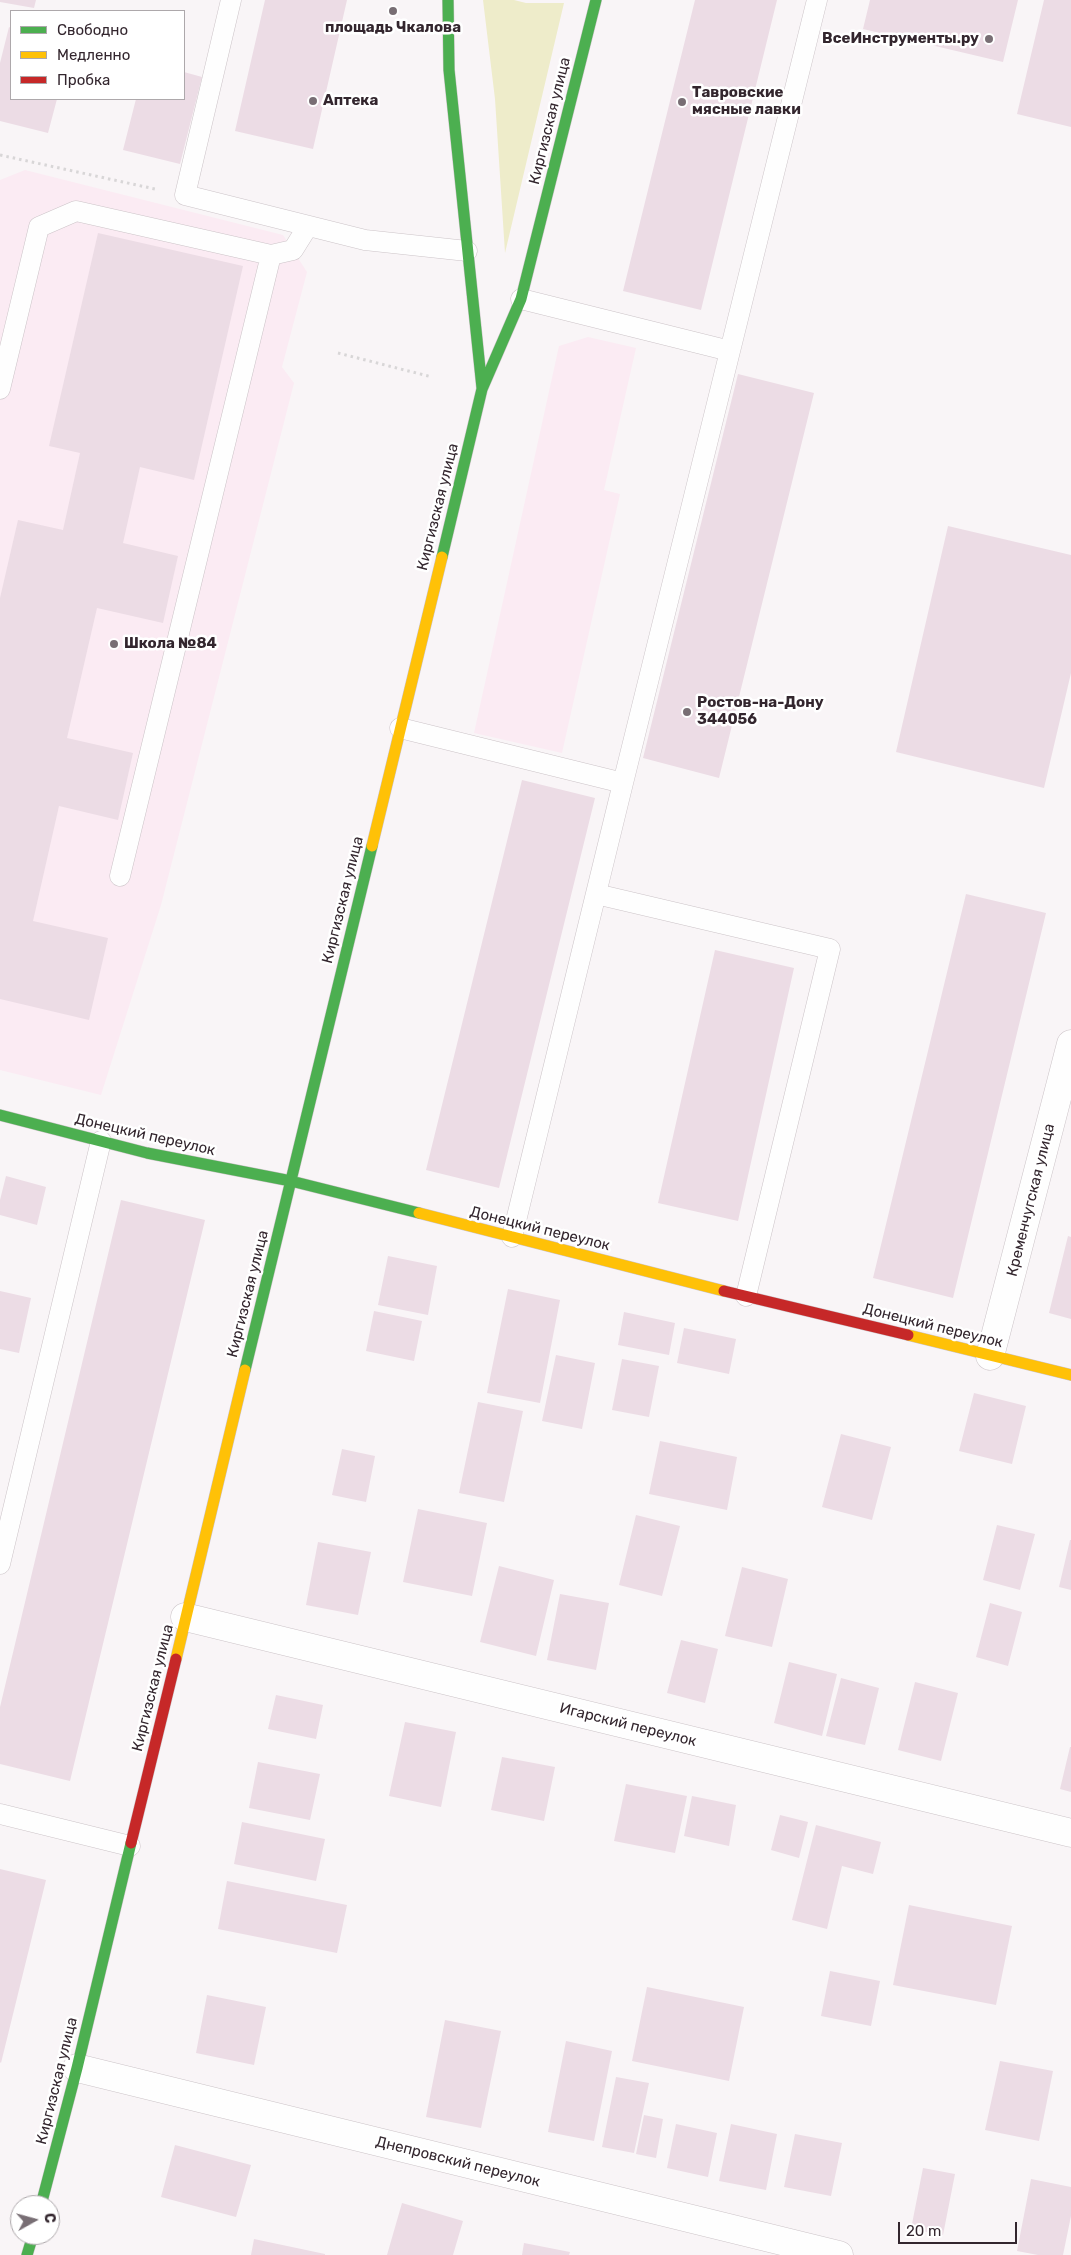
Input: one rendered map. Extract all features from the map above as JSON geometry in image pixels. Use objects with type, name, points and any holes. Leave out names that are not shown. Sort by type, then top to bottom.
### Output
[{"type":"main road","name":"Киргизская улица","points":[[448,0],[449,70],[482,389]]},
{"type":"main road","name":"Киргизская улица","points":[[44,2195],[77,2068],[482,389],[521,299],[596,0]]},
{"type":"main road","name":"Донецкий переулок","points":[[0,1116],[102,1140],[147,1153],[291,1181],[746,1296],[1071,1375]]},
{"type":"street","name":"Кременчугская улица","points":[[990,1356],[1071,1044]]},
{"type":"street","name":"Игарский переулок","points":[[185,1617],[1071,1833]]},
{"type":"street","name":"Днепровский переулок","points":[[77,2068],[839,2255]]},
{"type":"lane","points":[[231,0],[185,195],[366,240],[468,251]]},
{"type":"lane","points":[[512,1237],[817,0]]},
{"type":"lane","points":[[0,389],[39,227],[76,211],[271,255],[293,250],[308,226]]},
{"type":"lane","points":[[120,876],[271,255]]},
{"type":"lane","points":[[521,299],[730,351]]},
{"type":"lane","points":[[400,728],[624,783]]},
{"type":"lane","points":[[596,894],[830,950],[746,1296]]},
{"type":"lane","points":[[0,1564],[102,1140]]},
{"type":"lane","points":[[0,1814],[130,1846]]},
{"type":"path","points":[[0,155],[185,195]]},
{"type":"path","points":[[338,353],[432,377]]},
{"type":"shaded area","points":[[483,0],[564,3],[505,253],[495,99]]},
{"type":"shaded area","name":"Школа №84","points":[[25,170],[283,235],[307,272],[282,367],[294,383],[161,905],[101,1095],[0,1070],[0,180]]},
{"type":"shaded area","points":[[588,337],[636,348],[604,490],[620,494],[562,753],[474,733],[559,346]]},
{"type":"building","points":[[0,0],[36,0],[34,8],[0,2]]},
{"type":"building","points":[[265,0],[347,0],[313,149],[235,131]]},
{"type":"building","points":[[695,0],[777,0],[701,310],[623,291]]},
{"type":"building","points":[[870,0],[1018,0],[1003,62],[863,29]]},
{"type":"building","points":[[1044,0],[1071,0],[1071,127],[1017,114]]},
{"type":"building","points":[[9,27],[10,100],[57,100],[48,133],[0,121],[0,63]]},
{"type":"building","points":[[185,72],[202,77],[180,164],[123,150],[136,100],[185,100]]},
{"type":"building","points":[[98,233],[243,266],[194,480],[140,467],[123,543],[178,556],[163,623],[97,608],[67,738],[133,753],[118,820],[59,806],[33,921],[108,938],[89,1020],[0,999],[0,598],[18,520],[63,530],[80,453],[49,446]]},
{"type":"building","points":[[738,374],[814,393],[719,778],[643,758]]},
{"type":"building","points":[[948,526],[1071,555],[1071,673],[1044,788],[896,752]]},
{"type":"building","points":[[522,780],[595,798],[499,1188],[426,1170]]},
{"type":"building","points":[[966,894],[1046,913],[953,1298],[873,1278]]},
{"type":"building","points":[[715,950],[794,968],[738,1221],[658,1203]]},
{"type":"building","points":[[6,1176],[46,1187],[37,1225],[0,1215],[0,1200]]},
{"type":"building","points":[[121,1200],[205,1220],[70,1781],[0,1764],[0,1707]]},
{"type":"building","points":[[1068,1236],[1071,1237],[1071,1319],[1049,1313]]},
{"type":"building","points":[[388,1256],[437,1266],[428,1315],[378,1305]]},
{"type":"building","points":[[508,1289],[560,1300],[540,1403],[487,1393]]},
{"type":"building","points":[[0,1291],[31,1298],[19,1353],[0,1349]]},
{"type":"building","points":[[374,1311],[422,1321],[414,1361],[366,1351]]},
{"type":"building","points":[[624,1312],[675,1323],[669,1355],[618,1345]]},
{"type":"building","points":[[684,1328],[736,1339],[729,1374],[677,1363]]},
{"type":"building","points":[[556,1355],[595,1363],[582,1429],[542,1421]]},
{"type":"building","points":[[622,1359],[659,1366],[649,1417],[612,1410]]},
{"type":"building","points":[[974,1393],[1026,1406],[1012,1464],[959,1451]]},
{"type":"building","points":[[478,1402],[523,1411],[504,1502],[459,1493]]},
{"type":"building","points":[[841,1434],[891,1447],[872,1520],[822,1507]]},
{"type":"building","points":[[660,1441],[737,1457],[727,1510],[649,1494]]},
{"type":"building","points":[[342,1449],[375,1456],[366,1502],[332,1495]]},
{"type":"building","points":[[418,1509],[487,1523],[472,1596],[403,1582]]},
{"type":"building","points":[[636,1515],[680,1526],[662,1596],[619,1585]]},
{"type":"building","points":[[997,1525],[1035,1534],[1020,1590],[983,1580]]},
{"type":"building","points":[[1071,1540],[1071,1590],[1059,1587]]},
{"type":"building","points":[[318,1542],[371,1552],[358,1615],[306,1605]]},
{"type":"building","points":[[499,1566],[554,1580],[536,1656],[480,1642]]},
{"type":"building","points":[[742,1567],[788,1579],[772,1647],[725,1636]]},
{"type":"building","points":[[560,1594],[609,1603],[596,1670],[547,1660]]},
{"type":"building","points":[[990,1603],[1022,1612],[1008,1666],[976,1657]]},
{"type":"building","points":[[681,1640],[718,1649],[705,1703],[667,1693]]},
{"type":"building","points":[[789,1662],[837,1674],[822,1736],[774,1723]]},
{"type":"building","points":[[841,1678],[879,1688],[865,1745],[826,1736]]},
{"type":"building","points":[[915,1682],[958,1693],[941,1761],[898,1750]]},
{"type":"building","points":[[276,1695],[323,1705],[316,1739],[268,1729]]},
{"type":"building","points":[[405,1722],[456,1732],[441,1807],[389,1796]]},
{"type":"building","points":[[1071,1747],[1071,1792],[1060,1789]]},
{"type":"building","points":[[502,1757],[555,1767],[544,1821],[491,1810]]},
{"type":"building","points":[[258,1762],[320,1774],[310,1820],[249,1808]]},
{"type":"building","points":[[626,1784],[687,1796],[675,1853],[614,1841]]},
{"type":"building","points":[[692,1796],[736,1805],[729,1846],[684,1836]]},
{"type":"building","points":[[780,1815],[808,1822],[799,1858],[771,1850]]},
{"type":"building","points":[[242,1822],[325,1839],[316,1881],[234,1864]]},
{"type":"building","points":[[816,1825],[881,1842],[873,1874],[842,1866],[827,1929],[792,1920]]},
{"type":"building","points":[[0,1869],[46,1880],[1,2063],[0,2062]]},
{"type":"building","points":[[227,1881],[347,1905],[337,1953],[218,1929]]},
{"type":"building","points":[[909,1905],[1012,1926],[996,2005],[893,1985]]},
{"type":"building","points":[[830,1971],[880,1981],[871,2026],[821,2016]]},
{"type":"building","points":[[647,1987],[744,2007],[729,2081],[632,2061]]},
{"type":"building","points":[[207,1995],[266,2007],[254,2065],[196,2053]]},
{"type":"building","points":[[445,2020],[501,2031],[481,2128],[426,2117]]},
{"type":"building","points":[[566,2041],[612,2051],[594,2141],[548,2132]]},
{"type":"building","points":[[1000,2061],[1053,2071],[1039,2141],[985,2130]]},
{"type":"building","points":[[616,2077],[649,2083],[634,2153],[602,2147]]},
{"type":"building","points":[[644,2115],[663,2119],[656,2158],[636,2154]]},
{"type":"building","points":[[676,2124],[717,2133],[708,2177],[667,2168]]},
{"type":"building","points":[[731,2124],[777,2134],[766,2190],[719,2181]]},
{"type":"building","points":[[795,2134],[842,2143],[831,2196],[784,2187]]},
{"type":"building","points":[[175,2145],[251,2165],[236,2217],[161,2197]]},
{"type":"building","points":[[923,2168],[955,2174],[943,2235],[911,2229]]},
{"type":"building","points":[[1031,2179],[1071,2187],[1071,2216],[1063,2255],[1038,2255],[1017,2251]]},
{"type":"building","points":[[402,2203],[463,2221],[453,2255],[387,2255]]},
{"type":"building","points":[[254,2239],[325,2254],[325,2255],[251,2255]]},
{"type":"building","points":[[524,2243],[570,2252],[569,2255],[522,2255]]},
{"type":"traffic: fast","points":[[448,0],[449,70],[482,388]]},
{"type":"traffic: fast","points":[[442,557],[482,389],[521,299],[596,0]]},
{"type":"traffic: fast","points":[[245,1370],[372,846]]},
{"type":"traffic: fast","points":[[0,1115],[147,1153],[291,1181],[419,1213]]},
{"type":"traffic: fast","points":[[44,2195],[77,2068],[131,1843]]},
{"type":"traffic: fast","points":[[27,2255],[30,2245]]},
{"type":"traffic: slow","points":[[372,846],[442,557]]},
{"type":"traffic: slow","points":[[419,1213],[724,1291]]},
{"type":"traffic: slow","points":[[908,1335],[1071,1375]]},
{"type":"traffic: slow","points":[[176,1659],[245,1370]]},
{"type":"traffic: jam","points":[[724,1291],[908,1335]]},
{"type":"traffic: jam","points":[[131,1843],[176,1659]]},
{"type":"place","name":"площадь Чкалова","points":[[393,11]]},
{"type":"place","name":"ВсеИнструменты.ру","points":[[989,39]]},
{"type":"place","name":"Аптека","points":[[313,101]]},
{"type":"place","name":"Тавровские мясные лавки","points":[[682,102]]},
{"type":"place","name":"Школа №84","points":[[114,644]]},
{"type":"place","name":"Ростов-на-Дону 344056","points":[[687,712]]}]
